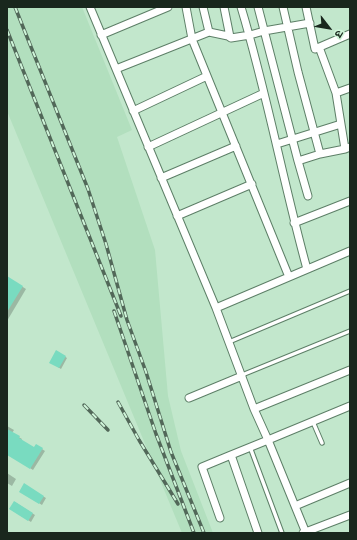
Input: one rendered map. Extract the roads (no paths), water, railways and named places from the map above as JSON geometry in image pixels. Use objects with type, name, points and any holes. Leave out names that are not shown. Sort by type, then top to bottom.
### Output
[{"type":"street","points":[[90,7],[216,308],[254,408],[305,533],[350,515]]},
{"type":"street","points":[[101,35],[168,7]]},
{"type":"street","points":[[186,7],[192,39],[290,277]]},
{"type":"street","points":[[204,7],[209,32]]},
{"type":"street","points":[[224,7],[230,37]]},
{"type":"street","points":[[241,7],[250,35],[277,144],[294,223],[307,269]]},
{"type":"street","points":[[258,7],[308,196]]},
{"type":"street","points":[[283,7],[298,72],[320,154]]},
{"type":"street","points":[[306,7],[315,49],[350,34]]},
{"type":"street","points":[[116,70],[209,32],[230,37],[250,35],[310,23]]},
{"type":"street","points":[[298,161],[347,148],[336,93],[318,47]]},
{"type":"street","points":[[133,111],[207,76]]},
{"type":"street","points":[[336,93],[350,88]]},
{"type":"street","points":[[148,147],[264,93]]},
{"type":"street","points":[[277,144],[292,138],[314,133],[341,124]]},
{"type":"street","points":[[161,178],[236,146]]},
{"type":"street","points":[[177,216],[252,184]]},
{"type":"street","points":[[294,223],[350,201]]},
{"type":"street","points":[[216,308],[350,251]]},
{"type":"street","points":[[254,408],[350,370]]},
{"type":"street","points":[[189,398],[242,376]]},
{"type":"street","points":[[220,518],[202,468],[350,406]]},
{"type":"street","points":[[230,455],[258,533]]},
{"type":"street","points":[[294,506],[350,483]]},
{"type":"lane","points":[[228,342],[350,291]]},
{"type":"lane","points":[[242,376],[350,331]]},
{"type":"lane","points":[[313,422],[322,443]]},
{"type":"lane","points":[[250,447],[282,533]]},
{"type":"railway","points":[[15,7],[88,189],[106,244],[127,320],[146,372],[171,452],[204,533]]},
{"type":"railway","points":[[7,30],[121,316]]},
{"type":"railway","points":[[114,311],[156,434],[194,533]]},
{"type":"railway","points":[[118,402],[178,504]]},
{"type":"railway","points":[[84,405],[108,430]]}]
